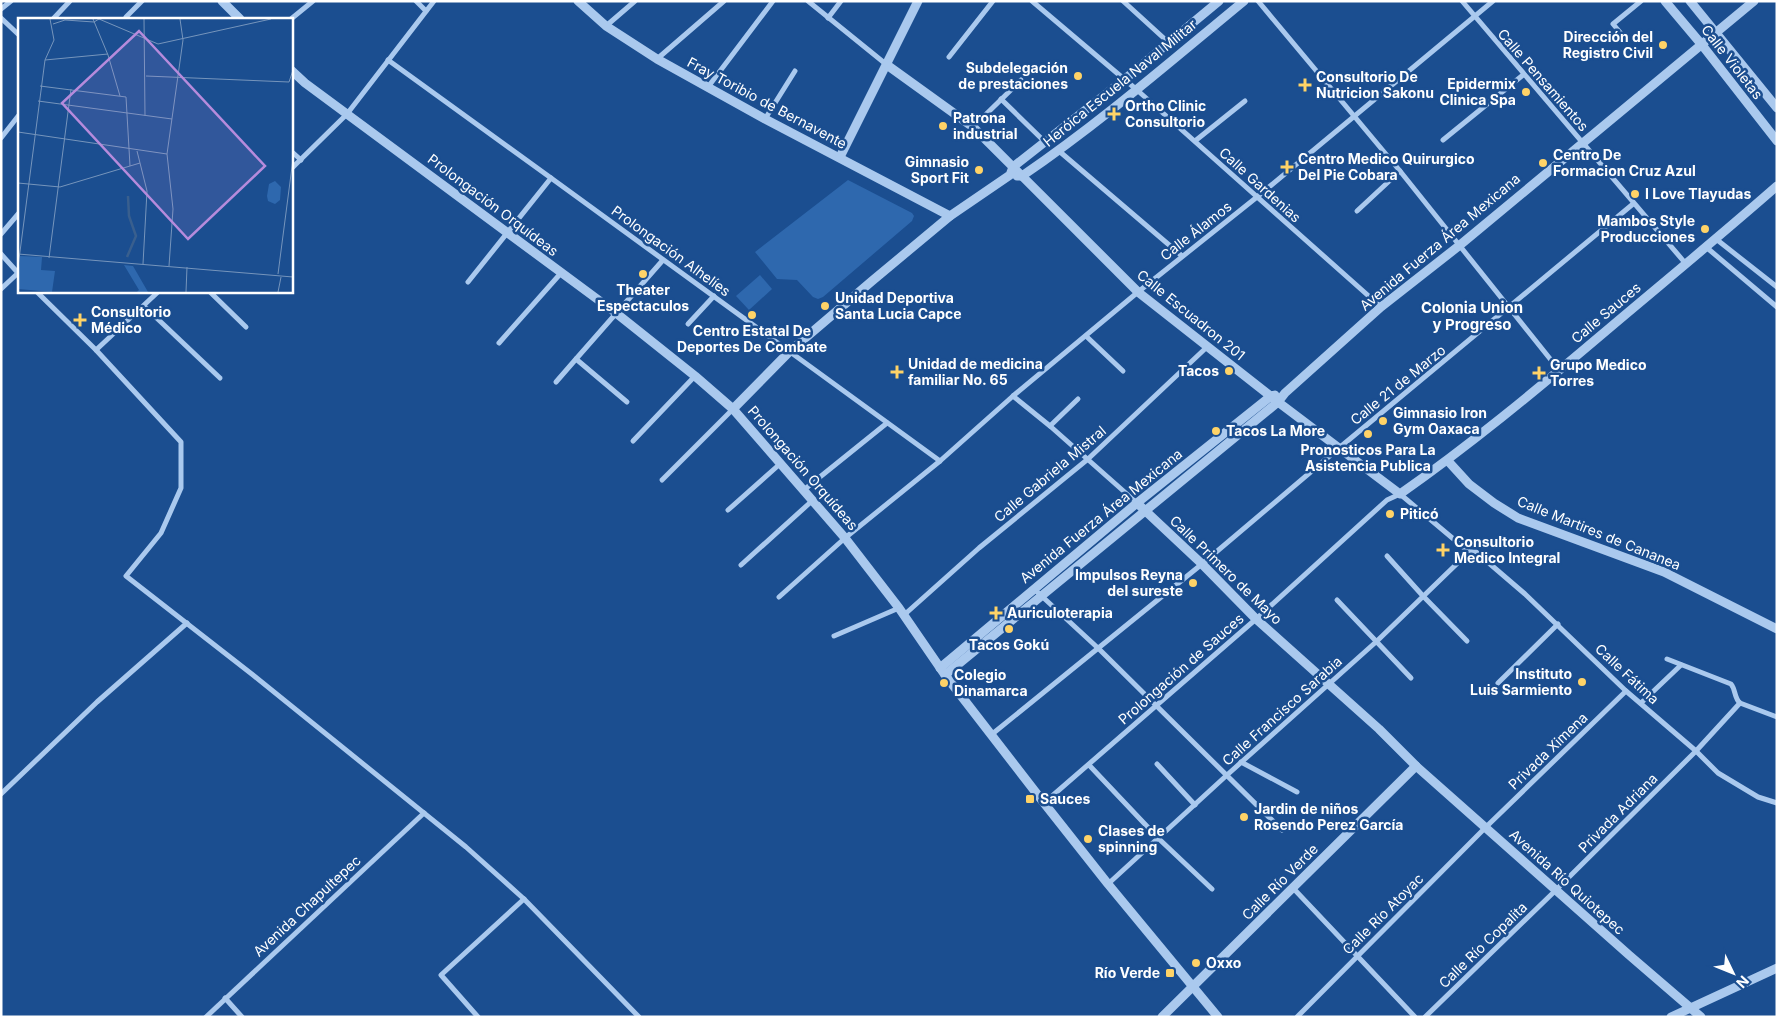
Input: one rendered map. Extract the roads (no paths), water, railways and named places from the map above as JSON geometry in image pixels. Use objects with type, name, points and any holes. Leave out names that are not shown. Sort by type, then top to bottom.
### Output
[{"type":"street","points":[[1,9],[11,1]]},
{"type":"street","points":[[54,18],[70,1]]},
{"type":"street","points":[[126,17],[142,1]]},
{"type":"street","points":[[222,1],[239,18]]},
{"type":"street","points":[[292,18],[314,1]]},
{"type":"street","points":[[416,1],[426,11]]},
{"type":"street","points":[[292,168],[347,114],[434,1]]},
{"type":"street","name":"Fray Toribio de Bernavente","points":[[578,1],[606,26],[657,59],[765,119],[950,216]]},
{"type":"street","points":[[606,26],[635,1]]},
{"type":"street","points":[[657,59],[724,1]]},
{"type":"street","points":[[708,88],[773,1]]},
{"type":"street","points":[[808,1],[887,65],[973,128],[1011,171],[1022,176]]},
{"type":"street","points":[[828,18],[841,1]]},
{"type":"street","points":[[840,157],[918,1]]},
{"type":"street","points":[[949,57],[993,1]]},
{"type":"street","name":"Calle Gardenias","points":[[1032,1],[1137,90],[1382,308]]},
{"type":"street","points":[[1123,1],[1168,42]]},
{"type":"street","name":"Heróica Escuela Naval Militar","points":[[733,409],[790,351],[950,216],[1011,171],[1219,1]]},
{"type":"street","name":"Heróica Escuela Naval Militar","points":[[1022,176],[1059,151],[1137,90],[1244,1]]},
{"type":"street","points":[[1258,1],[1356,117],[1560,371]]},
{"type":"street","name":"Calle Pensamientos","points":[[1462,1],[1686,265]]},
{"type":"street","name":"Calle Álamos","points":[[779,597],[845,538],[940,461],[1013,396],[1182,256],[1356,117],[1493,1]]},
{"type":"street","points":[[1624,38],[1613,24],[1641,1]]},
{"type":"street","name":"Calle Violetas","points":[[1666,1],[1777,141]]},
{"type":"street","name":"Calle Violetas","points":[[1690,1],[1777,108]]},
{"type":"street","name":"Avenida Fuerza Área Mexicana","points":[[942,671],[1041,596],[1278,402],[1285,392],[1382,308],[1754,1]]},
{"type":"street","points":[[1,18],[18,34]]},
{"type":"street","name":"Prolongación Alhelíes","points":[[388,60],[940,461]]},
{"type":"street","name":"Prolongación Orquídeas","points":[[292,71],[305,83],[616,313],[733,409],[805,489],[845,538],[902,612],[942,671],[991,736],[1108,884],[1218,1017]]},
{"type":"street","points":[[765,119],[795,71]]},
{"type":"street","points":[[1443,140],[1523,75]]},
{"type":"street","points":[[973,128],[1021,80]]},
{"type":"street","points":[[1001,99],[1046,142]]},
{"type":"street","points":[[1194,141],[1245,101]]},
{"type":"street","points":[[1,138],[18,116]]},
{"type":"street","points":[[1059,151],[1182,256]]},
{"type":"street","points":[[292,152],[301,160]]},
{"type":"street","points":[[1357,211],[1400,171]]},
{"type":"street","name":"Calle Escuadron 201","points":[[1022,176],[1138,292],[1278,402],[1400,494],[1469,552]]},
{"type":"street","points":[[468,282],[551,178]]},
{"type":"street","name":"Calle Sauces","points":[[1377,509],[1387,500],[1400,494],[1448,461],[1560,371],[1777,186]]},
{"type":"street","name":"Calle 21 de Marzo","points":[[991,736],[1202,564],[1633,204]]},
{"type":"street","points":[[1,234],[18,214]]},
{"type":"street","points":[[1716,239],[1777,288]]},
{"type":"street","points":[[1706,247],[1777,307]]},
{"type":"street","points":[[1,254],[18,274],[1,289]]},
{"type":"street","points":[[556,382],[663,260]]},
{"type":"street","points":[[499,343],[561,273]]},
{"type":"street","points":[[37,292],[96,350],[181,442],[181,488],[161,533],[126,576],[424,813],[524,898],[639,1017]]},
{"type":"street","points":[[96,350],[158,292]]},
{"type":"street","points":[[210,292],[246,327]]},
{"type":"street","points":[[688,324],[714,296]]},
{"type":"street","points":[[144,306],[220,378]]},
{"type":"street","points":[[1086,336],[1123,371]]},
{"type":"street","name":"Calle Gabriela Mistral","points":[[834,636],[902,612],[1088,459],[1208,346]]},
{"type":"street","points":[[576,359],[627,402]]},
{"type":"street","points":[[633,441],[695,376]]},
{"type":"street","name":"Avenida Fuerza Área Mexicana","points":[[942,671],[1034,589],[1137,503],[1271,396],[1285,392]]},
{"type":"street","name":"Calle Primero de Mayo","points":[[1013,396],[1137,503],[1202,564],[1256,619],[1416,766]]},
{"type":"street","points":[[1050,426],[1078,400]]},
{"type":"street","points":[[662,480],[733,409]]},
{"type":"street","points":[[805,489],[887,423]]},
{"type":"street","name":"Calle Martires de Cananea","points":[[1448,461],[1469,484],[1494,504],[1518,518],[1664,572],[1777,629]]},
{"type":"street","points":[[728,510],[782,463]]},
{"type":"street","points":[[741,565],[813,499]]},
{"type":"street","name":"Prolongación de Sauces","points":[[1044,803],[1256,619],[1377,509]]},
{"type":"street","name":"Calle Francisco Sarabia","points":[[1108,884],[1227,774],[1377,641],[1469,552]]},
{"type":"street","name":"Calle Fátima","points":[[1469,552],[1476,552],[1558,624],[1626,691],[1696,751],[1718,773],[1758,798],[1777,803]]},
{"type":"street","points":[[1387,556],[1467,641]]},
{"type":"street","points":[[1034,589],[1099,649],[1282,830]]},
{"type":"street","points":[[1337,600],[1411,678]]},
{"type":"street","points":[[1,794],[97,702],[187,623]]},
{"type":"street","points":[[1498,683],[1558,624]]},
{"type":"street","points":[[1667,659],[1731,684],[1736,699],[1740,703],[1777,717]]},
{"type":"street","points":[[1642,703],[1681,665]]},
{"type":"street","name":"Privada Ximena","points":[[1486,827],[1626,691]]},
{"type":"street","name":"Privada Adriana","points":[[1556,890],[1696,751],[1740,703]]},
{"type":"street","points":[[1241,762],[1297,792]]},
{"type":"street","points":[[1157,764],[1195,804]]},
{"type":"street","points":[[1089,765],[1158,838],[1212,889]]},
{"type":"street","name":"Avenida Río Quiotepec","points":[[1416,766],[1701,1017]]},
{"type":"street","name":"Calle Río Verde","points":[[1162,1017],[1416,766]]},
{"type":"street","name":"Avenida Chapultepec","points":[[206,1017],[424,813]]},
{"type":"street","name":"Calle Río Atoyac","points":[[1297,1017],[1486,827]]},
{"type":"street","points":[[1293,888],[1415,1017]]},
{"type":"street","name":"Calle Río Copalita","points":[[1425,1017],[1556,890]]},
{"type":"street","points":[[478,1017],[441,975],[524,898]]},
{"type":"street","points":[[1671,1017],[1777,968]]},
{"type":"street","points":[[225,998],[242,1017]]},
{"type":"place","name":"Dirección del Registro Civil","points":[[1663,45]]},
{"type":"place","name":"Subdelegación de prestaciones","points":[[1078,76]]},
{"type":"place","name":"Consultorio De Nutricion Sakonu","points":[[1305,85]]},
{"type":"place","name":"Epidermix Clinica Spa","points":[[1526,92]]},
{"type":"place","name":"Ortho Clinic Consultorio","points":[[1114,114]]},
{"type":"place","name":"Patrona industrial","points":[[943,126]]},
{"type":"place","name":"Centro De Formacion Cruz Azul","points":[[1543,163]]},
{"type":"place","name":"Centro Medico Quirurgico Del Pie Cobara","points":[[1287,167]]},
{"type":"place","name":"Gimnasio Sport Fit","points":[[979,170]]},
{"type":"place","name":"I Love Tlayudas","points":[[1635,194]]},
{"type":"place","name":"Mambos Style Producciones","points":[[1705,229]]},
{"type":"place","name":"Theater Espectaculos","points":[[643,274]]},
{"type":"place","name":"Unidad Deportiva Santa Lucia Capce","points":[[825,306]]},
{"type":"place","name":"Centro Estatal De Deportes De Combate","points":[[752,315]]},
{"type":"place","name":"Consultorio Médico","points":[[80,320]]},
{"type":"place","name":"Tacos","points":[[1229,371]]},
{"type":"place","name":"Unidad de medicina familiar No. 65","points":[[897,372]]},
{"type":"place","name":"Grupo Medico Torres","points":[[1539,373]]},
{"type":"place","name":"Gimnasio Iron Gym Oaxaca","points":[[1383,421]]},
{"type":"place","name":"Tacos La More","points":[[1216,431]]},
{"type":"place","name":"Pronosticos Para La Asistencia Publica","points":[[1368,434]]},
{"type":"place","name":"Piticó","points":[[1390,514]]},
{"type":"place","name":"Consultorio Medico Integral","points":[[1443,550]]},
{"type":"place","name":"Impulsos Reyna del sureste","points":[[1193,583]]},
{"type":"place","name":"Auriculoterapia","points":[[996,613]]},
{"type":"place","name":"Tacos Gokú","points":[[1009,629]]},
{"type":"place","name":"Instituto Luis Sarmiento","points":[[1582,682]]},
{"type":"place","name":"Colegio Dinamarca","points":[[944,683]]},
{"type":"place","name":"Sauces","points":[[1030,799]]},
{"type":"place","name":"Jardin de niños Rosendo Perez García","points":[[1244,817]]},
{"type":"place","name":"Clases de spinning","points":[[1088,839]]},
{"type":"place","name":"Oxxo","points":[[1196,963]]},
{"type":"place","name":"Río Verde","points":[[1170,973]]},
{"type":"district","name":"Colonia Union y Progreso","points":[[1472,316]]}]
